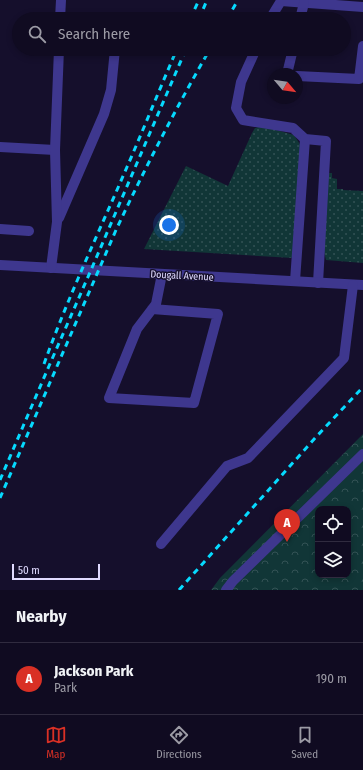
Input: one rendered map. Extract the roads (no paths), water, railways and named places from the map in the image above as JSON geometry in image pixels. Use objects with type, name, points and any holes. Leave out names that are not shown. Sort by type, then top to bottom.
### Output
[{"type":"street","points":[[60,12],[61,0]]},
{"type":"street","points":[[274,12],[280,1],[363,7]]},
{"type":"street","points":[[302,12],[304,3]]},
{"type":"street","points":[[303,76],[359,79],[363,46]]},
{"type":"street","points":[[51,268],[57,222],[55,150],[59,56]]},
{"type":"street","points":[[57,222],[104,114],[111,90],[114,56]]},
{"type":"street","points":[[253,56],[241,82],[236,108],[243,120],[293,128],[306,139],[326,141],[318,283]]},
{"type":"street","points":[[288,68],[291,56]]},
{"type":"street","points":[[295,281],[306,139]]},
{"type":"street","points":[[0,147],[55,150]]},
{"type":"street","points":[[0,229],[29,231]]},
{"type":"street","points":[[0,275],[4,265]]},
{"type":"street","name":"Dougall Avenue","points":[[4,265],[363,286]]},
{"type":"street","points":[[152,309],[218,314],[194,403],[109,398],[137,329],[152,309],[156,304],[162,274]]},
{"type":"street","points":[[162,544],[227,466],[248,458],[344,358],[352,285]]},
{"type":"street","points":[[226,590],[233,581],[363,454]]},
{"type":"railway","points":[[193,12],[199,0]]},
{"type":"railway","points":[[202,12],[207,0]]},
{"type":"railway","points":[[231,12],[238,0]]},
{"type":"railway","points":[[44,364],[73,289],[174,56]]},
{"type":"railway","points":[[0,480],[183,56]]},
{"type":"railway","points":[[0,498],[116,230],[161,138],[206,56]]},
{"type":"railway","points":[[179,590],[316,437],[363,387]]},
{"type":"place","name":"Jackson Park","points":[[287,542]]}]
